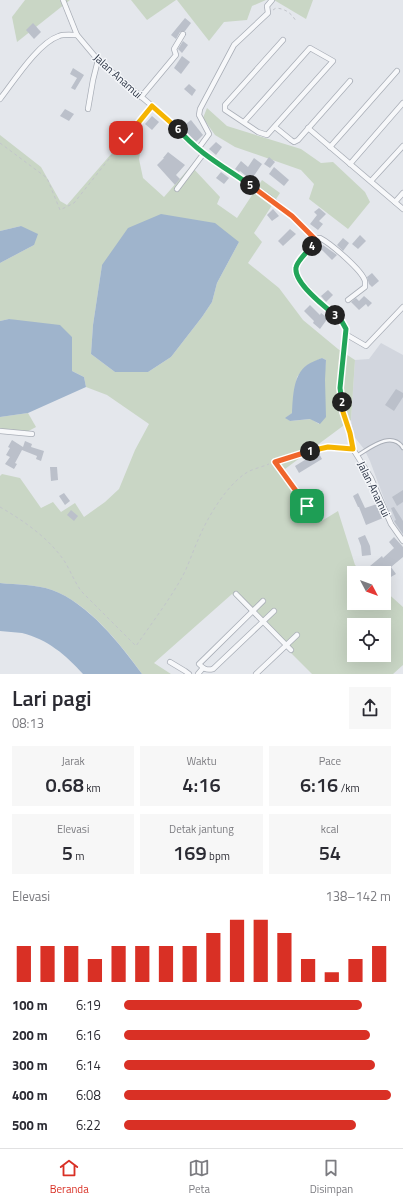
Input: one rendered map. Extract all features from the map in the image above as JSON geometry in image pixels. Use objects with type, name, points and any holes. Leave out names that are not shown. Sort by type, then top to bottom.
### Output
[{"type":"street","name":"Jalan Anamui","points":[[63,0],[77,35],[98,60],[178,129],[187,140],[270,198],[292,216],[315,239]]},
{"type":"street","points":[[198,149],[209,134],[199,115],[200,109],[234,45],[268,13],[267,6],[272,0]]},
{"type":"street","points":[[141,97],[176,55],[174,49],[183,34]]},
{"type":"street","points":[[0,99],[32,57],[45,45],[59,35],[77,35]]},
{"type":"street","points":[[244,122],[310,48],[333,60],[267,135],[258,132],[225,110],[225,105],[283,40]]},
{"type":"street","points":[[88,109],[92,80],[98,60]]},
{"type":"street","points":[[330,147],[397,71]]},
{"type":"street","points":[[275,127],[294,142],[298,140],[350,81]]},
{"type":"street","points":[[350,164],[403,103]]},
{"type":"street","points":[[308,128],[403,209]]},
{"type":"street","points":[[371,181],[403,146]]},
{"type":"street","points":[[177,189],[204,153]]},
{"type":"street","points":[[395,202],[403,193]]},
{"type":"street","points":[[348,300],[365,287],[365,281],[351,263],[328,242],[320,238],[315,239],[314,243],[297,265],[297,277],[319,302],[341,320],[346,329],[347,335],[366,346],[403,307]]},
{"type":"street","name":"Jalan Anamui","points":[[347,335],[340,388],[343,412],[350,433],[353,449],[371,478],[391,524],[403,541]]},
{"type":"street","points":[[0,431],[32,434]]},
{"type":"street","points":[[307,506],[275,462],[320,448],[328,447],[353,449]]},
{"type":"street","points":[[236,594],[291,650]]},
{"type":"street","points":[[263,601],[199,664],[209,671],[213,669],[274,611]]},
{"type":"street","points":[[256,674],[297,635]]},
{"type":"street","points":[[170,662],[188,674]]},
{"type":"street","points":[[198,674],[204,668]]},
{"type":"lane","points":[[358,455],[385,440],[393,440],[401,444],[403,448]]},
{"type":"path","points":[[268,13],[276,8],[281,9],[290,13],[296,21]]},
{"type":"path","points":[[0,143],[47,178],[60,210],[74,203],[152,106]]},
{"type":"path","points":[[0,507],[38,532],[56,550],[82,592],[136,646],[181,579],[190,561],[198,538],[214,510],[231,486],[246,473],[275,462]]},
{"type":"shaded area","points":[[381,343],[403,355],[403,539],[389,512],[370,461],[364,449],[353,435],[351,420],[355,360],[369,359]]},
{"type":"green space","points":[[25,0],[70,0],[17,42],[12,17]]},
{"type":"green space","points":[[131,0],[176,0],[147,20]]},
{"type":"green space","points":[[177,0],[266,0],[252,6],[247,20],[224,22],[209,41]]},
{"type":"green space","points":[[274,0],[313,0],[306,19]]},
{"type":"green space","points":[[207,108],[227,126],[301,149],[321,163],[333,162],[365,192],[370,202],[348,229],[309,199],[314,184],[301,170],[235,147],[215,135],[203,118]]},
{"type":"green space","points":[[131,131],[142,142],[139,159],[143,178],[164,197],[191,166],[220,197],[217,204],[237,218],[262,180],[280,193],[254,233],[262,242],[248,263],[279,288],[303,320],[338,349],[355,360],[351,420],[285,469],[293,497],[320,522],[338,511],[356,566],[347,566],[347,610],[391,610],[391,596],[403,607],[403,665],[393,674],[312,674],[232,594],[154,663],[171,674],[142,674],[113,637],[78,604],[65,596],[46,588],[0,583],[0,476],[2,474],[20,478],[41,508],[53,502],[61,512],[75,503],[84,517],[105,502],[119,489],[135,450],[149,424],[107,395],[86,387],[84,377],[72,371],[72,337],[9,319],[0,321],[0,263],[34,245],[21,226],[0,231],[0,135],[41,167],[60,201],[67,205]],"holes":[[[239,242],[217,283],[212,302],[171,357],[148,372],[115,372],[91,354],[93,325],[102,265]],[[322,358],[326,360],[319,424],[311,419],[290,421],[286,418],[292,413],[297,377],[306,366]]]},
{"type":"green space","points":[[28,413],[36,427],[21,435],[0,433],[0,417]]},
{"type":"water","points":[[161,214],[215,223],[239,242],[217,283],[212,302],[171,357],[148,372],[115,372],[91,354],[93,325],[102,265],[128,228]]},
{"type":"water","points":[[21,226],[38,234],[34,245],[0,263],[0,231]]},
{"type":"water","points":[[9,319],[60,325],[72,337],[72,371],[84,377],[86,387],[28,413],[0,417],[0,321]]},
{"type":"water","points":[[322,358],[326,360],[326,417],[320,424],[310,419],[290,421],[285,418],[292,413],[296,380],[299,374],[307,365]]},
{"type":"water","points":[[0,583],[26,585],[52,590],[78,604],[102,626],[124,650],[142,674],[83,674],[63,654],[40,639],[22,633],[0,631]]},
{"type":"building","points":[[185,18],[191,23],[185,31],[180,32],[176,39],[171,35]]},
{"type":"building","points":[[33,23],[41,32],[34,39],[26,30]]},
{"type":"building","points":[[183,41],[188,45],[182,53],[178,49]]},
{"type":"building","points":[[182,56],[190,62],[181,74],[174,68]]},
{"type":"building","points":[[73,68],[84,75],[75,90],[71,88],[77,78],[70,74]]},
{"type":"building","points":[[189,84],[196,90],[192,96],[184,89]]},
{"type":"building","points":[[65,109],[74,114],[69,121],[60,116]]},
{"type":"building","points":[[152,116],[159,122],[152,130],[145,124]]},
{"type":"building","points":[[191,120],[203,135],[196,142],[182,127]]},
{"type":"building","points":[[216,142],[222,147],[216,155],[209,149]]},
{"type":"building","points":[[168,152],[185,165],[176,175],[180,179],[175,185],[157,165]]},
{"type":"building","points":[[269,157],[275,162],[270,168],[264,164]]},
{"type":"building","points":[[254,158],[262,164],[251,180],[235,169],[241,161],[248,167]]},
{"type":"building","points":[[274,167],[289,180],[284,186],[269,174]]},
{"type":"building","points":[[221,172],[229,178],[224,184],[216,178]]},
{"type":"building","points":[[319,208],[326,214],[319,221],[323,224],[318,230],[310,224],[317,215],[314,212]]},
{"type":"building","points":[[273,209],[279,216],[272,221],[267,215]]},
{"type":"building","points":[[290,229],[296,234],[283,246],[278,241]]},
{"type":"building","points":[[360,235],[366,241],[358,249],[352,244]]},
{"type":"building","points":[[343,238],[349,243],[343,251],[337,245]]},
{"type":"building","points":[[323,245],[337,255],[332,260],[320,248]]},
{"type":"building","points":[[372,273],[379,281],[372,287],[369,284],[367,277]]},
{"type":"building","points":[[328,290],[333,295],[326,302],[321,296]]},
{"type":"building","points":[[364,296],[372,303],[368,307],[366,304],[359,310],[351,302],[356,298],[359,301]]},
{"type":"building","points":[[310,305],[320,315],[321,313],[328,318],[320,329],[313,323],[314,321],[304,311]]},
{"type":"building","points":[[396,389],[403,393],[403,397],[394,411],[385,405]]},
{"type":"building","points":[[12,440],[23,447],[25,441],[32,444],[31,447],[44,451],[41,461],[36,459],[37,456],[22,450],[15,463],[17,464],[14,469],[5,464],[10,457],[6,455]]},
{"type":"building","points":[[318,452],[322,459],[299,473],[295,466]]},
{"type":"building","points":[[50,467],[57,467],[58,480],[51,481]]},
{"type":"building","points":[[403,490],[403,502],[397,506],[392,497]]},
{"type":"building","points":[[64,493],[70,501],[65,505],[59,496]]},
{"type":"building","points":[[358,493],[365,508],[377,504],[383,518],[366,525],[353,496]]},
{"type":"building","points":[[394,507],[403,521],[403,534],[394,521],[396,520],[391,508]]},
{"type":"building","points":[[71,510],[78,516],[74,521],[67,515]]},
{"type":"building","points":[[365,535],[370,546],[371,555],[362,556],[358,538]]},
{"type":"building","points":[[394,537],[403,547],[403,557],[391,567],[370,566],[382,556],[383,558],[394,548],[389,542]]},
{"type":"building","points":[[391,567],[396,574],[391,577]]},
{"type":"route","points":[[126,138],[152,106],[178,129],[187,140],[270,198],[292,216],[315,239],[314,243],[297,265],[297,277],[319,302],[341,320],[346,329],[347,335],[340,388],[343,412],[350,433],[353,449],[328,447],[320,448],[275,462],[307,506]]}]
